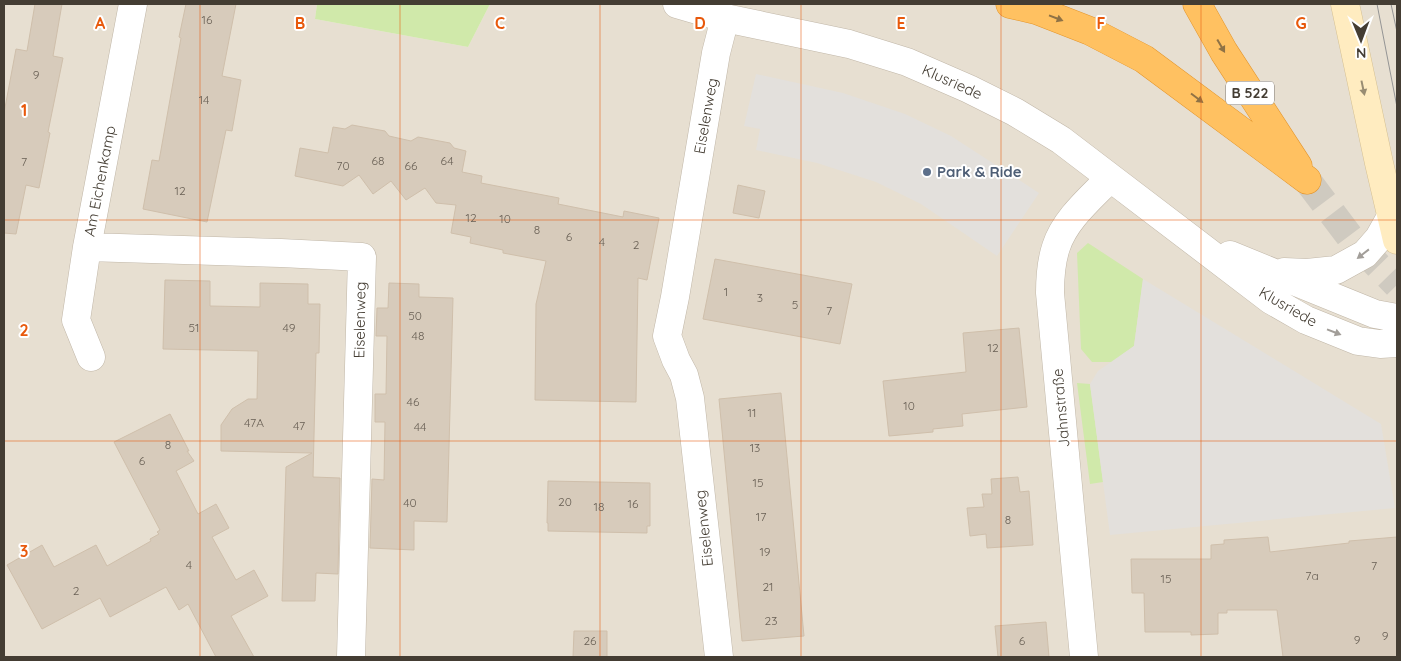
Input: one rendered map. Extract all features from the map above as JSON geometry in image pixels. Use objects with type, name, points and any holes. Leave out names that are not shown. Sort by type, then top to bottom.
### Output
[{"type":"highway","name":"B 522","points":[[1010,4],[1036,10],[1090,31],[1144,59],[1307,180],[1224,52],[1197,4]]},
{"type":"main road","points":[[1345,5],[1394,227]]},
{"type":"street","name":"Am Eichenkamp","points":[[91,358],[76,320],[134,4]]},
{"type":"street","name":"Klusriede","points":[[677,4],[725,18],[848,44],[907,62],[970,89],[1015,112],[1061,140],[1271,300],[1306,320],[1358,341],[1397,344]]},
{"type":"street","name":"Eiselenweg","points":[[719,657],[690,398],[684,375],[667,336],[716,53],[725,18]]},
{"type":"street","name":"Jahnstraße","points":[[1084,657],[1050,293],[1050,270],[1056,247],[1063,231],[1073,217],[1110,178]]},
{"type":"street","name":"Klusriede","points":[[1266,271],[1307,273],[1336,270],[1365,254],[1379,238],[1394,227]]},
{"type":"street","name":"Klusriede","points":[[1191,239],[1375,314],[1397,318]]},
{"type":"street","name":"Eiselenweg","points":[[88,247],[362,257],[351,657]]},
{"type":"shaded area","points":[[4,4],[317,4],[315,19],[468,47],[490,4],[1397,4],[1397,657],[4,657]]},
{"type":"shaded area","name":"Park & Ride","points":[[756,74],[843,93],[905,114],[951,136],[1039,193],[997,256],[921,204],[876,182],[817,163],[756,150],[760,129],[744,126]]},
{"type":"shaded area","points":[[1143,279],[1381,424],[1395,508],[1110,535],[1090,384],[1098,371],[1134,346]]},
{"type":"green space","points":[[317,4],[490,4],[468,47],[315,19]]},
{"type":"green space","points":[[1088,243],[1143,279],[1134,346],[1112,362],[1092,362],[1081,349],[1077,253]]},
{"type":"green space","points":[[1077,383],[1090,384],[1103,482],[1090,484]]},
{"type":"building","points":[[35,4],[62,4],[53,56],[63,58],[39,188],[26,185],[16,234],[4,233],[4,113],[16,49],[27,51]]},
{"type":"building","points":[[186,4],[236,4],[222,76],[241,80],[232,131],[226,130],[207,222],[143,209],[152,160],[159,161]]},
{"type":"building","points":[[352,125],[385,131],[389,136],[411,141],[418,137],[450,143],[454,148],[466,151],[462,172],[482,176],[481,183],[559,198],[558,204],[623,217],[624,211],[659,218],[647,280],[638,278],[636,402],[535,400],[536,304],[546,261],[503,253],[503,250],[470,243],[471,237],[451,233],[456,205],[436,203],[425,188],[406,200],[391,181],[373,194],[359,175],[343,186],[295,176],[300,148],[328,153],[333,127],[345,129]]},
{"type":"building","points":[[738,185],[765,191],[759,218],[733,213]]},
{"type":"building","points":[[715,259],[852,284],[840,344],[703,319]]},
{"type":"building","points":[[165,280],[210,281],[210,306],[260,307],[260,283],[308,284],[308,304],[320,304],[319,353],[316,353],[313,477],[340,478],[338,574],[316,573],[315,601],[282,601],[286,467],[312,453],[221,451],[221,425],[232,409],[248,399],[257,399],[258,351],[163,349]]},
{"type":"building","points":[[389,283],[419,284],[419,297],[453,298],[447,522],[414,521],[414,550],[370,548],[372,479],[384,480],[385,422],[375,422],[375,394],[386,394],[387,336],[376,336],[377,308],[388,308]]},
{"type":"building","points":[[1019,328],[1027,407],[962,414],[963,426],[933,429],[933,432],[889,436],[883,381],[966,372],[963,333]]},
{"type":"building","points":[[781,393],[804,636],[742,641],[719,399]]},
{"type":"building","points":[[170,414],[189,451],[187,451],[194,461],[176,471],[198,514],[216,504],[229,528],[212,537],[236,580],[254,570],[268,596],[231,616],[254,657],[216,657],[188,604],[179,610],[166,587],[110,617],[100,598],[42,629],[7,565],[42,545],[54,567],[96,545],[107,566],[151,541],[150,539],[159,534],[157,532],[160,530],[114,442]]},
{"type":"building","points":[[1018,477],[1020,492],[1029,491],[1033,545],[987,548],[986,534],[970,536],[967,508],[984,507],[982,494],[992,494],[991,479]]},
{"type":"building","points":[[548,481],[650,483],[650,526],[647,526],[647,533],[548,531]]},
{"type":"building","points":[[1268,537],[1270,552],[1349,543],[1349,541],[1397,537],[1397,657],[1283,657],[1277,610],[1227,610],[1227,613],[1218,613],[1218,634],[1191,635],[1191,632],[1145,632],[1144,593],[1132,593],[1131,559],[1211,559],[1211,545],[1224,544],[1224,540]]},
{"type":"building","points":[[1046,622],[1049,657],[998,657],[995,626]]},
{"type":"building","points":[[574,631],[607,631],[607,657],[573,657]]},
{"type":"tunnel","points":[[1307,180],[1350,237],[1397,285]]},
{"type":"tram line","points":[[1377,4],[1397,107]]},
{"type":"tram line","points":[[1391,4],[1397,32]]},
{"type":"place","name":"Park & Ride","points":[[927,172]]}]
